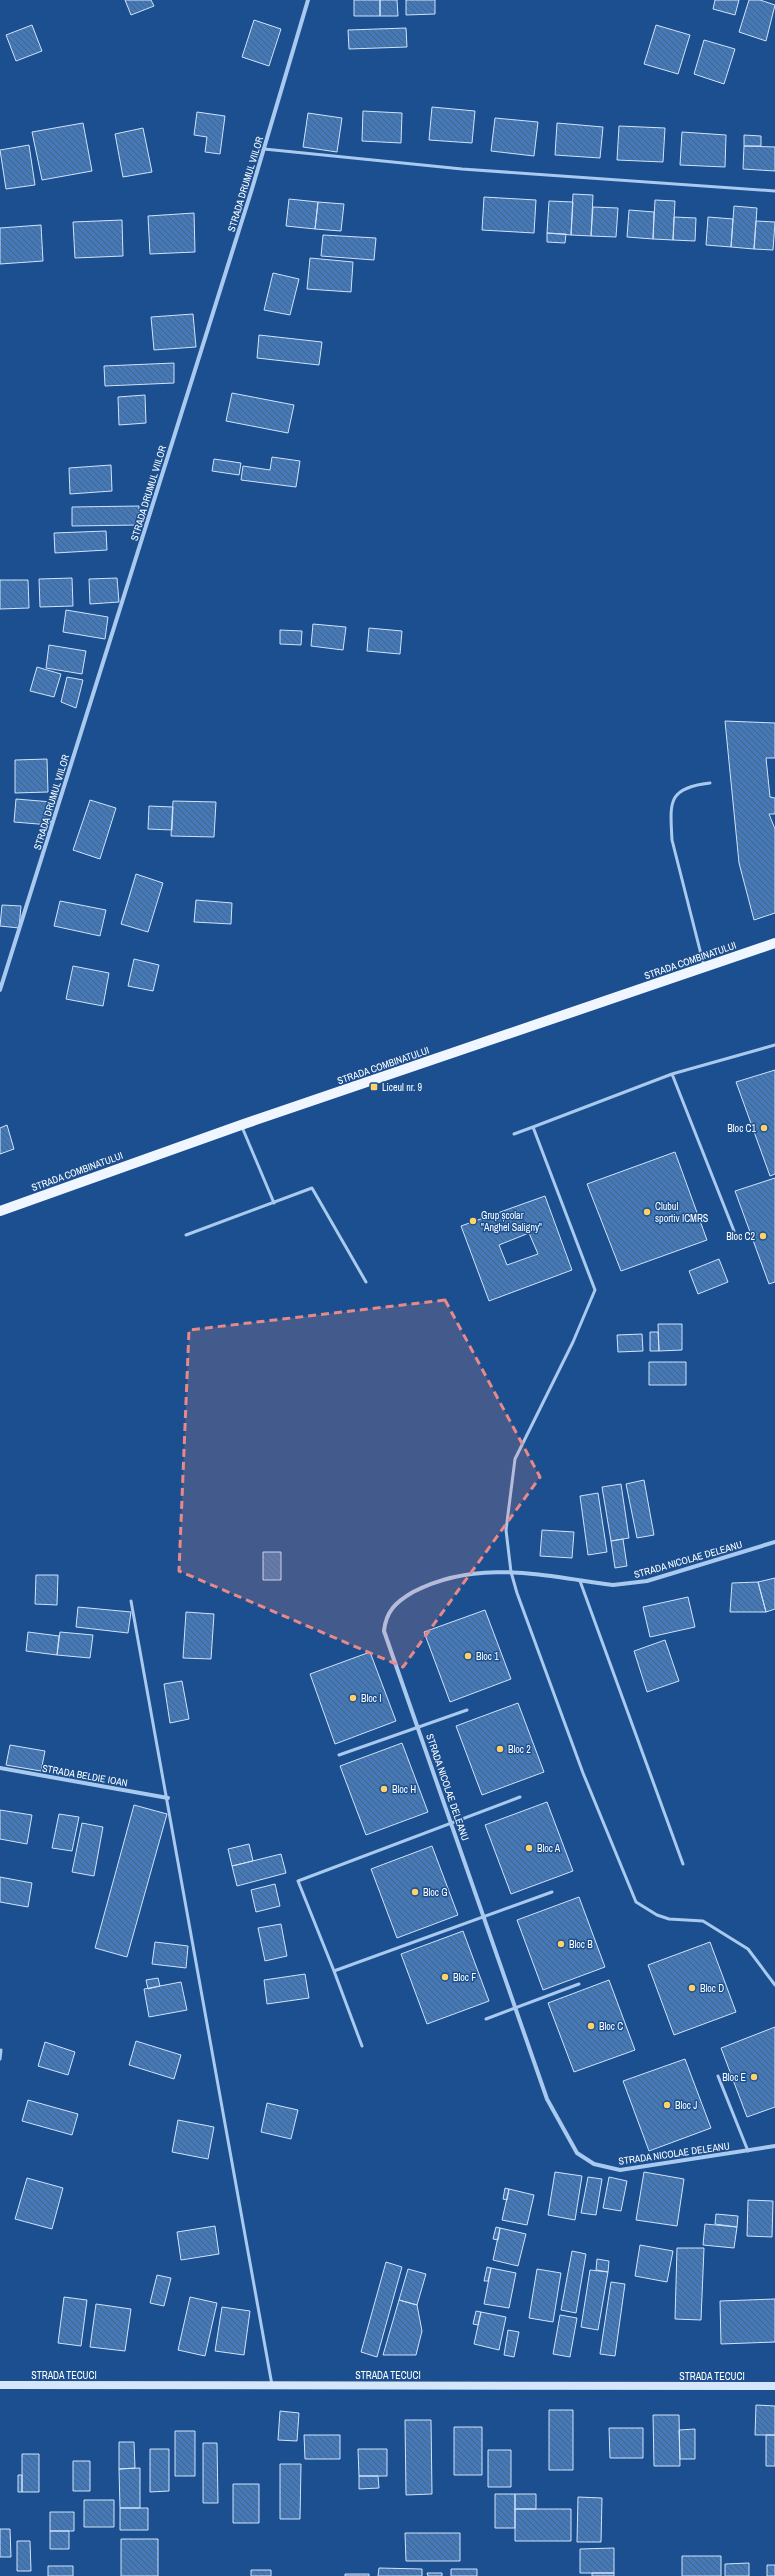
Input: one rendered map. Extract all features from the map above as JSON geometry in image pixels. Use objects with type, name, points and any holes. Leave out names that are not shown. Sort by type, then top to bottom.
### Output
[{"type":"main road","name":"STRADA COMBINATULUI","points":[[0,1212],[241,1125],[775,943]]},
{"type":"main road","name":"STRADA TECUCI","points":[[0,2385],[775,2386]]},
{"type":"street","name":"STRADA DRUMUL VIILOR","points":[[0,988],[264,149],[308,0]]},
{"type":"street","name":"STRADA NICOLAE DELEANU","points":[[775,1542],[647,1581],[613,1585],[511,1572],[471,1572],[428,1585],[404,1597],[393,1606],[385,1617],[384,1631],[483,1915],[554,2112],[577,2153],[594,2164],[620,2170],[775,2146]]},
{"type":"street","name":"STRADA BELDIE IOAN","points":[[0,1768],[168,1798]]},
{"type":"lane","points":[[264,149],[462,169],[775,191]]},
{"type":"lane","points":[[704,968],[672,840],[671,820],[673,801],[679,791],[690,785],[710,783]]},
{"type":"lane","points":[[514,1134],[672,1074],[775,1045]]},
{"type":"lane","points":[[672,1074],[734,1231]]},
{"type":"lane","points":[[241,1125],[274,1203]]},
{"type":"lane","points":[[533,1127],[595,1290],[573,1342],[515,1459],[506,1530],[511,1572],[583,1773],[636,1902],[657,1915],[669,1919],[703,1921],[748,1949],[775,1985]]},
{"type":"lane","points":[[186,1235],[312,1188],[366,1282]]},
{"type":"lane","points":[[580,1581],[683,1864]]},
{"type":"lane","points":[[131,1601],[168,1798],[272,2385]]},
{"type":"lane","points":[[339,1755],[467,1710]]},
{"type":"lane","points":[[362,2046],[298,1881],[520,1797]]},
{"type":"lane","points":[[334,1971],[483,1915],[552,1892]]},
{"type":"lane","points":[[486,2019],[579,1984]]},
{"type":"lane","points":[[0,2059],[2,2050]]},
{"type":"lane","points":[[718,2076],[748,2151]]},
{"type":"highlighted area","points":[[445,1300],[540,1477],[403,1667],[179,1571],[189,1330]]},
{"type":"building","points":[[125,0],[151,0],[154,6],[131,15]]},
{"type":"building","points":[[354,0],[380,0],[380,16],[354,16]]},
{"type":"building","points":[[380,0],[397,0],[398,16],[380,16]]},
{"type":"building","points":[[406,0],[435,0],[435,14],[406,15]]},
{"type":"building","points":[[715,0],[739,0],[735,15],[713,9]]},
{"type":"building","points":[[749,0],[760,0],[775,5],[766,41],[739,32]]},
{"type":"building","points":[[254,20],[281,29],[269,66],[242,57]]},
{"type":"building","points":[[32,25],[42,51],[16,61],[6,35]]},
{"type":"building","points":[[656,25],[690,35],[678,74],[644,64]]},
{"type":"building","points":[[406,28],[407,47],[349,49],[348,30]]},
{"type":"building","points":[[704,40],[735,49],[724,84],[694,74]]},
{"type":"building","points":[[432,107],[475,111],[472,143],[429,140]]},
{"type":"building","points":[[363,111],[402,113],[401,143],[362,141]]},
{"type":"building","points":[[197,112],[225,116],[220,154],[205,152],[207,137],[194,135]]},
{"type":"building","points":[[308,113],[342,118],[337,152],[303,147]]},
{"type":"building","points":[[495,118],[538,122],[534,156],[491,151]]},
{"type":"building","points":[[83,123],[92,171],[42,180],[32,132]]},
{"type":"building","points":[[557,123],[603,127],[600,158],[555,155]]},
{"type":"building","points":[[619,126],[665,128],[663,162],[617,160]]},
{"type":"building","points":[[143,128],[152,172],[123,177],[115,134]]},
{"type":"building","points":[[682,132],[726,135],[725,167],[680,165]]},
{"type":"building","points":[[744,135],[761,136],[761,146],[744,146]]},
{"type":"building","points":[[29,145],[35,185],[6,189],[0,150]]},
{"type":"building","points":[[744,146],[775,147],[775,171],[743,169]]},
{"type":"building","points":[[573,194],[593,195],[591,236],[571,235]]},
{"type":"building","points":[[484,197],[536,200],[534,233],[482,230]]},
{"type":"building","points":[[289,199],[318,202],[315,229],[286,226]]},
{"type":"building","points":[[655,200],[675,201],[673,240],[653,239]]},
{"type":"building","points":[[549,201],[573,202],[571,235],[547,233]]},
{"type":"building","points":[[318,202],[344,204],[341,231],[315,229]]},
{"type":"building","points":[[734,206],[757,208],[754,249],[731,247]]},
{"type":"building","points":[[593,207],[618,208],[616,237],[591,236]]},
{"type":"building","points":[[629,210],[654,212],[653,239],[627,237]]},
{"type":"building","points":[[194,213],[195,252],[150,254],[148,216]]},
{"type":"building","points":[[674,217],[696,218],[695,241],[673,240]]},
{"type":"building","points":[[708,217],[733,219],[731,247],[706,245]]},
{"type":"building","points":[[122,220],[123,256],[75,258],[73,222]]},
{"type":"building","points":[[756,221],[775,222],[773,250],[754,249]]},
{"type":"building","points":[[41,225],[43,261],[0,264],[0,228]]},
{"type":"building","points":[[547,233],[566,234],[565,243],[547,242]]},
{"type":"building","points":[[323,235],[376,238],[374,260],[321,256]]},
{"type":"building","points":[[310,258],[353,262],[351,292],[307,289]]},
{"type":"building","points":[[273,273],[299,279],[290,315],[264,310]]},
{"type":"building","points":[[193,314],[196,347],[154,350],[151,317]]},
{"type":"building","points":[[259,335],[322,342],[319,365],[257,358]]},
{"type":"building","points":[[174,363],[174,383],[105,386],[104,366]]},
{"type":"building","points":[[232,393],[294,405],[288,433],[226,421]]},
{"type":"building","points":[[145,395],[146,423],[119,425],[118,397]]},
{"type":"building","points":[[272,457],[300,461],[296,487],[241,480],[243,466],[270,470]]},
{"type":"building","points":[[214,459],[241,463],[239,475],[212,471]]},
{"type":"building","points":[[111,465],[112,491],[70,494],[69,468]]},
{"type":"building","points":[[139,506],[139,525],[72,526],[72,507]]},
{"type":"building","points":[[106,531],[107,550],[55,553],[54,533]]},
{"type":"building","points":[[72,578],[73,606],[40,607],[39,579]]},
{"type":"building","points":[[117,578],[119,602],[90,604],[89,579]]},
{"type":"building","points":[[0,580],[28,580],[29,608],[0,609]]},
{"type":"building","points":[[66,610],[108,617],[105,639],[63,632]]},
{"type":"building","points":[[313,624],[346,627],[343,650],[311,646]]},
{"type":"building","points":[[369,628],[402,631],[400,654],[367,651]]},
{"type":"building","points":[[280,630],[302,631],[301,645],[280,644]]},
{"type":"building","points":[[49,645],[86,651],[82,674],[46,668]]},
{"type":"building","points":[[37,667],[61,674],[54,697],[30,691]]},
{"type":"building","points":[[67,677],[83,680],[76,708],[61,702]]},
{"type":"building","points":[[725,721],[775,723],[775,758],[766,758],[770,797],[775,798],[775,814],[769,814],[775,829],[775,913],[754,920],[739,863]]},
{"type":"building","points":[[47,759],[48,792],[15,793],[15,760]]},
{"type":"building","points":[[16,799],[52,802],[50,825],[14,822]]},
{"type":"building","points":[[90,800],[116,808],[100,859],[73,850]]},
{"type":"building","points":[[173,801],[216,802],[214,837],[171,836]]},
{"type":"building","points":[[149,806],[173,807],[172,830],[148,829]]},
{"type":"building","points":[[136,874],[163,883],[148,932],[121,924]]},
{"type":"building","points":[[196,900],[232,903],[231,924],[194,922]]},
{"type":"building","points":[[60,901],[106,910],[100,936],[54,926]]},
{"type":"building","points":[[2,905],[21,906],[19,928],[0,926]]},
{"type":"building","points":[[134,959],[159,965],[153,991],[128,986]]},
{"type":"building","points":[[73,966],[109,973],[103,1006],[66,999]]},
{"type":"building","name":"Bloc C1","points":[[775,1070],[775,1174],[770,1176],[736,1082]]},
{"type":"building","points":[[7,1125],[14,1149],[0,1154],[0,1128]]},
{"type":"building","name":"Clubul sportiv ICMRS","points":[[675,1152],[707,1240],[621,1271],[587,1184]]},
{"type":"building","name":"Bloc C2","points":[[775,1178],[775,1282],[769,1284],[735,1191]]},
{"type":"building","points":[[545,1196],[572,1270],[489,1301],[461,1226]],"holes":[[[529,1233],[538,1254],[507,1265],[499,1245]]]},
{"type":"building","points":[[719,1259],[728,1282],[698,1294],[689,1271]]},
{"type":"building","points":[[658,1324],[682,1324],[682,1350],[659,1351]]},
{"type":"building","points":[[650,1332],[658,1332],[659,1351],[650,1351]]},
{"type":"building","points":[[642,1334],[643,1351],[618,1352],[617,1335]]},
{"type":"building","points":[[649,1362],[686,1362],[686,1385],[649,1385]]},
{"type":"building","points":[[644,1480],[654,1535],[637,1538],[626,1484]]},
{"type":"building","points":[[621,1484],[629,1538],[611,1541],[602,1487]]},
{"type":"building","points":[[598,1493],[607,1552],[588,1555],[580,1496]]},
{"type":"building","points":[[542,1530],[574,1532],[572,1558],[540,1556]]},
{"type":"building","points":[[623,1539],[627,1566],[615,1568],[611,1541]]},
{"type":"building","points":[[263,1552],[281,1552],[281,1580],[263,1580]]},
{"type":"building","points":[[36,1575],[58,1575],[57,1605],[35,1604]]},
{"type":"building","points":[[775,1578],[775,1609],[766,1612],[758,1582]]},
{"type":"building","points":[[758,1582],[766,1612],[730,1612],[732,1583]]},
{"type":"building","points":[[688,1597],[695,1627],[650,1637],[643,1607]]},
{"type":"building","points":[[78,1607],[131,1612],[128,1633],[76,1627]]},
{"type":"building","name":"Bloc 1","points":[[485,1610],[511,1679],[450,1702],[424,1632]]},
{"type":"building","points":[[186,1612],[214,1614],[211,1659],[183,1658]]},
{"type":"building","points":[[28,1632],[59,1636],[57,1655],[26,1651]]},
{"type":"building","points":[[60,1632],[93,1635],[90,1658],[57,1655]]},
{"type":"building","points":[[665,1640],[679,1681],[647,1692],[634,1651]]},
{"type":"building","name":"Bloc I","points":[[370,1652],[396,1721],[335,1744],[310,1674]]},
{"type":"building","points":[[182,1681],[189,1719],[170,1723],[164,1684]]},
{"type":"building","name":"Bloc 2","points":[[518,1703],[544,1772],[482,1795],[456,1726]]},
{"type":"building","name":"Bloc H","points":[[402,1743],[428,1812],[366,1835],[340,1766]]},
{"type":"building","points":[[10,1745],[45,1751],[41,1771],[6,1765]]},
{"type":"building","name":"Bloc A","points":[[547,1802],[573,1871],[511,1894],[485,1825]]},
{"type":"building","points":[[134,1805],[167,1814],[127,1957],[95,1948]]},
{"type":"building","points":[[0,1810],[32,1815],[27,1844],[0,1839]]},
{"type":"building","points":[[59,1814],[79,1817],[72,1851],[52,1848]]},
{"type":"building","points":[[82,1823],[103,1827],[94,1876],[72,1872]]},
{"type":"building","points":[[249,1844],[253,1861],[232,1866],[228,1849]]},
{"type":"building","name":"Bloc G","points":[[432,1846],[458,1915],[397,1938],[371,1869]]},
{"type":"building","points":[[281,1854],[286,1873],[237,1886],[232,1866]]},
{"type":"building","points":[[0,1877],[32,1883],[28,1907],[0,1902]]},
{"type":"building","points":[[275,1884],[280,1906],[256,1912],[251,1890]]},
{"type":"building","name":"Bloc B","points":[[579,1897],[605,1967],[543,1990],[517,1920]]},
{"type":"building","points":[[281,1924],[287,1956],[265,1961],[258,1928]]},
{"type":"building","name":"Bloc F","points":[[463,1931],[489,2001],[427,2024],[401,1954]]},
{"type":"building","points":[[155,1942],[188,1946],[186,1968],[152,1964]]},
{"type":"building","name":"Bloc D","points":[[710,1942],[736,2012],[674,2035],[648,1965]]},
{"type":"building","points":[[305,1974],[309,1998],[267,2004],[264,1980]]},
{"type":"building","points":[[158,1978],[160,1986],[148,1989],[146,1980]]},
{"type":"building","name":"Bloc C","points":[[609,1980],[635,2050],[574,2072],[548,2003]]},
{"type":"building","points":[[181,1982],[187,2010],[149,2017],[144,1989]]},
{"type":"building","name":"Bloc E","points":[[775,2027],[775,2107],[747,2117],[721,2048]]},
{"type":"building","points":[[136,2041],[181,2055],[174,2079],[129,2065]]},
{"type":"building","points":[[45,2042],[75,2052],[68,2075],[38,2066]]},
{"type":"building","name":"Bloc J","points":[[685,2059],[711,2128],[649,2151],[623,2081]]},
{"type":"building","points":[[28,2100],[78,2114],[72,2135],[22,2121]]},
{"type":"building","points":[[267,2103],[298,2110],[291,2139],[261,2132]]},
{"type":"building","points":[[178,2120],[214,2127],[208,2159],[172,2152]]},
{"type":"building","points":[[555,2172],[582,2176],[575,2220],[548,2215]]},
{"type":"building","points":[[644,2172],[684,2179],[677,2226],[636,2220]]},
{"type":"building","points":[[588,2177],[602,2179],[596,2215],[581,2213]]},
{"type":"building","points":[[609,2177],[627,2181],[621,2211],[603,2208]]},
{"type":"building","points":[[27,2178],[63,2188],[52,2229],[15,2219]]},
{"type":"building","points":[[505,2188],[509,2189],[507,2200],[503,2199]]},
{"type":"building","points":[[509,2189],[534,2195],[527,2225],[502,2220]]},
{"type":"building","points":[[748,2200],[773,2201],[772,2237],[747,2236]]},
{"type":"building","points":[[716,2214],[738,2216],[737,2227],[715,2224]]},
{"type":"building","points":[[705,2224],[737,2227],[734,2248],[703,2245]]},
{"type":"building","points":[[215,2226],[219,2254],[181,2260],[177,2232]]},
{"type":"building","points":[[496,2227],[500,2228],[498,2240],[493,2239]]},
{"type":"building","points":[[500,2228],[526,2234],[518,2266],[493,2260]]},
{"type":"building","points":[[640,2245],[673,2251],[667,2282],[635,2276]]},
{"type":"building","points":[[677,2248],[704,2248],[701,2320],[675,2319]]},
{"type":"building","points":[[572,2251],[586,2254],[576,2313],[561,2310]]},
{"type":"building","points":[[597,2259],[609,2261],[608,2272],[596,2270]]},
{"type":"building","points":[[386,2262],[402,2267],[377,2357],[361,2352]]},
{"type":"building","points":[[487,2267],[491,2268],[488,2281],[484,2281]]},
{"type":"building","points":[[491,2268],[516,2273],[509,2308],[484,2304]]},
{"type":"building","points":[[408,2269],[426,2274],[417,2305],[399,2300]]},
{"type":"building","points":[[537,2269],[561,2273],[553,2322],[529,2318]]},
{"type":"building","points":[[590,2270],[608,2272],[598,2330],[581,2327]]},
{"type":"building","points":[[157,2275],[171,2278],[164,2306],[150,2303]]},
{"type":"building","points":[[611,2282],[625,2284],[615,2356],[600,2354]]},
{"type":"building","points":[[64,2297],[87,2300],[81,2346],[58,2343]]},
{"type":"building","points":[[190,2297],[217,2303],[205,2356],[178,2350]]},
{"type":"building","points":[[775,2299],[775,2342],[721,2344],[720,2301]]},
{"type":"building","points":[[399,2300],[417,2305],[422,2331],[416,2355],[383,2355]]},
{"type":"building","points":[[96,2304],[131,2309],[125,2351],[90,2347]]},
{"type":"building","points":[[222,2307],[250,2311],[244,2355],[215,2351]]},
{"type":"building","points":[[476,2311],[481,2312],[478,2325],[473,2324]]},
{"type":"building","points":[[481,2312],[506,2317],[499,2350],[474,2344]]},
{"type":"building","points":[[560,2315],[577,2318],[570,2357],[553,2354]]},
{"type":"building","points":[[508,2330],[519,2332],[514,2357],[504,2355]]},
{"type":"building","points":[[756,2405],[775,2406],[775,2435],[755,2435]]},
{"type":"building","points":[[549,2410],[573,2410],[573,2470],[549,2470]]},
{"type":"building","points":[[280,2411],[299,2413],[297,2441],[278,2440]]},
{"type":"building","points":[[653,2415],[679,2415],[680,2466],[654,2466]]},
{"type":"building","points":[[405,2420],[431,2420],[432,2494],[406,2495]]},
{"type":"building","points":[[454,2427],[482,2427],[482,2475],[454,2475]]},
{"type":"building","points":[[609,2428],[643,2428],[643,2458],[610,2458]]},
{"type":"building","points":[[695,2429],[695,2459],[680,2459],[679,2430]]},
{"type":"building","points":[[175,2431],[195,2431],[195,2476],[175,2476]]},
{"type":"building","points":[[304,2435],[340,2435],[340,2459],[305,2459]]},
{"type":"building","points":[[766,2435],[775,2435],[775,2466],[766,2466]]},
{"type":"building","points":[[119,2442],[134,2442],[135,2468],[119,2469]]},
{"type":"building","points":[[203,2443],[217,2443],[218,2503],[203,2503]]},
{"type":"building","points":[[150,2449],[169,2449],[169,2491],[150,2492]]},
{"type":"building","points":[[358,2449],[387,2449],[387,2476],[359,2476]]},
{"type":"building","points":[[488,2450],[511,2450],[511,2487],[488,2487]]},
{"type":"building","points":[[22,2454],[39,2454],[39,2492],[22,2492]]},
{"type":"building","points":[[73,2461],[90,2461],[90,2491],[73,2491]]},
{"type":"building","points":[[280,2464],[301,2464],[300,2519],[280,2519]]},
{"type":"building","points":[[140,2468],[140,2508],[120,2508],[119,2469]]},
{"type":"building","points":[[18,2475],[22,2475],[22,2492],[18,2492]]},
{"type":"building","points":[[359,2476],[378,2476],[379,2488],[359,2489]]},
{"type":"building","points":[[233,2484],[259,2484],[259,2523],[233,2523]]},
{"type":"building","points":[[495,2494],[515,2494],[515,2528],[495,2528]]},
{"type":"building","points":[[515,2494],[536,2494],[536,2509],[515,2509]]},
{"type":"building","points":[[578,2497],[602,2498],[601,2542],[577,2542]]},
{"type":"building","points":[[84,2500],[114,2500],[114,2527],[84,2527]]},
{"type":"building","points":[[120,2508],[148,2508],[148,2530],[120,2530]]},
{"type":"building","points":[[515,2509],[571,2509],[571,2541],[515,2541]]},
{"type":"building","points":[[50,2512],[74,2512],[74,2531],[50,2531]]},
{"type":"building","points":[[0,2529],[10,2529],[11,2557],[0,2557]]},
{"type":"building","points":[[50,2531],[69,2531],[69,2549],[50,2549]]},
{"type":"building","points":[[405,2533],[460,2533],[460,2561],[406,2561]]},
{"type":"building","points":[[121,2539],[158,2539],[158,2576],[121,2576]]},
{"type":"building","points":[[17,2541],[30,2541],[31,2571],[17,2571]]},
{"type":"building","points":[[614,2548],[614,2573],[580,2573],[580,2549]]},
{"type":"building","points":[[682,2556],[721,2556],[721,2576],[682,2576]]},
{"type":"building","points":[[749,2563],[749,2576],[725,2576],[725,2564]]},
{"type":"building","points":[[767,2565],[775,2565],[775,2576],[767,2576]]},
{"type":"building","points":[[48,2566],[73,2566],[73,2576],[48,2576]]},
{"type":"building","points":[[379,2568],[422,2569],[422,2576],[378,2576]]},
{"type":"building","points":[[451,2569],[477,2569],[477,2576],[451,2576]]},
{"type":"building","points":[[251,2570],[271,2570],[271,2576],[251,2576]]},
{"type":"building","points":[[427,2573],[442,2573],[442,2576],[428,2576]]},
{"type":"building","points":[[592,2573],[614,2573],[614,2576],[592,2576]]},
{"type":"building","points":[[345,2574],[369,2574],[369,2576],[345,2576]]},
{"type":"place","name":"Liceul nr. 9","points":[[374,1087]]},
{"type":"place","name":"Bloc C1","points":[[764,1128]]},
{"type":"place","name":"Clubul sportiv ICMRS","points":[[647,1212]]},
{"type":"place","name":"Grup școlar \"Anghel Saligny\"","points":[[473,1221]]},
{"type":"place","name":"Bloc C2","points":[[763,1236]]},
{"type":"place","name":"Bloc 1","points":[[468,1656]]},
{"type":"place","name":"Bloc I","points":[[353,1698]]},
{"type":"place","name":"Bloc 2","points":[[500,1749]]},
{"type":"place","name":"Bloc H","points":[[384,1789]]},
{"type":"place","name":"Bloc A","points":[[529,1848]]},
{"type":"place","name":"Bloc G","points":[[415,1892]]},
{"type":"place","name":"Bloc B","points":[[561,1944]]},
{"type":"place","name":"Bloc F","points":[[445,1977]]},
{"type":"place","name":"Bloc D","points":[[692,1988]]},
{"type":"place","name":"Bloc C","points":[[591,2026]]},
{"type":"place","name":"Bloc E","points":[[754,2077]]},
{"type":"place","name":"Bloc J","points":[[667,2105]]}]
